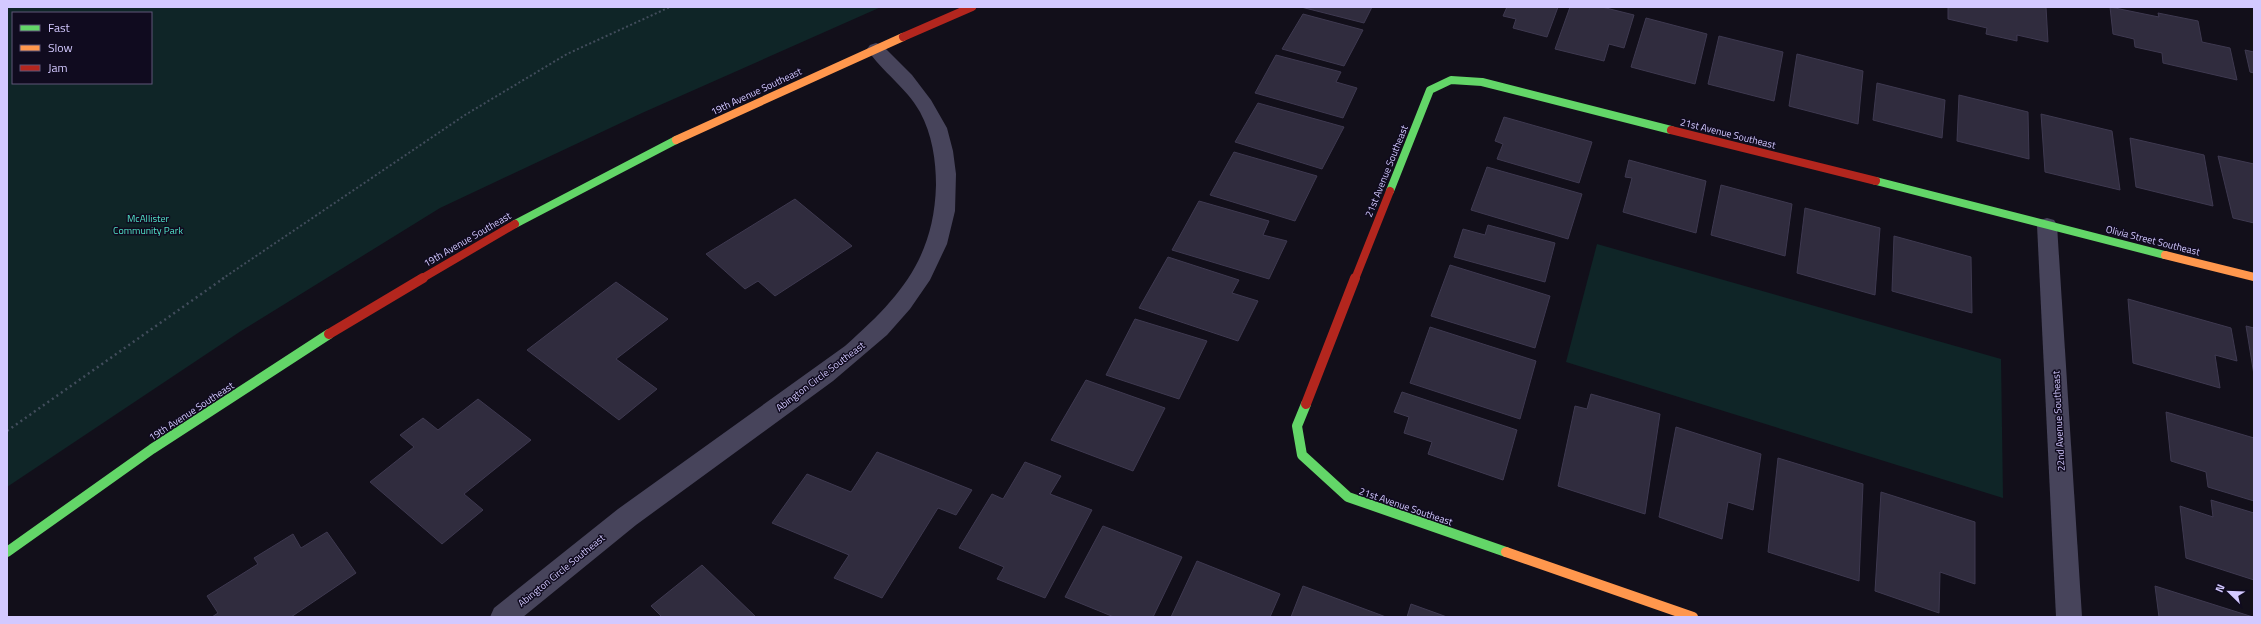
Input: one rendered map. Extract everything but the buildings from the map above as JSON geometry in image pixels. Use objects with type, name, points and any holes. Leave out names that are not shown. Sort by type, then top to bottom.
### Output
[{"type":"street","name":"19th Avenue Southeast","points":[[7,552],[172,435],[304,350],[426,275],[542,210],[653,152],[876,49],[972,7]]},
{"type":"street","name":"Abington Circle Southeast","points":[[503,617],[614,526],[839,365],[891,318],[911,293],[926,267],[938,241],[945,216],[948,192],[944,149],[930,112],[907,81],[876,49]]},
{"type":"street","name":"21st Avenue Southeast","points":[[1693,617],[1348,498],[1302,455],[1297,426],[1430,90],[1451,80],[1482,82],[2047,225]]},
{"type":"street","name":"Olivia Street Southeast","points":[[2047,225],[2254,278]]},
{"type":"street","name":"22nd Avenue Southeast","points":[[2047,225],[2069,617]]},
{"type":"path","points":[[7,431],[174,312],[465,115],[567,54],[670,7]]},
{"type":"green space","name":"McAllister Community Park","points":[[7,7],[881,7],[642,113],[440,208],[241,331],[7,487]]},
{"type":"green space","points":[[1597,244],[2001,359],[2003,498],[1566,362]]},
{"type":"traffic: fast","points":[[1390,191],[1430,90],[1451,80],[1482,82],[1671,130]]},
{"type":"traffic: fast","points":[[515,224],[676,140]]},
{"type":"traffic: fast","points":[[1876,181],[2165,255]]},
{"type":"traffic: fast","points":[[7,552],[152,449],[329,334]]},
{"type":"traffic: fast","points":[[1306,404],[1297,426],[1302,455],[1348,497],[1506,552]]},
{"type":"traffic: slow","points":[[676,140],[903,37]]},
{"type":"traffic: slow","points":[[2165,255],[2254,277]]},
{"type":"traffic: slow","points":[[1506,552],[1693,617]]},
{"type":"traffic: jam","points":[[903,37],[972,7]]},
{"type":"traffic: jam","points":[[1671,130],[1876,181]]},
{"type":"traffic: jam","points":[[1306,404],[1390,191]]},
{"type":"traffic: jam","points":[[329,334],[515,224]]}]
